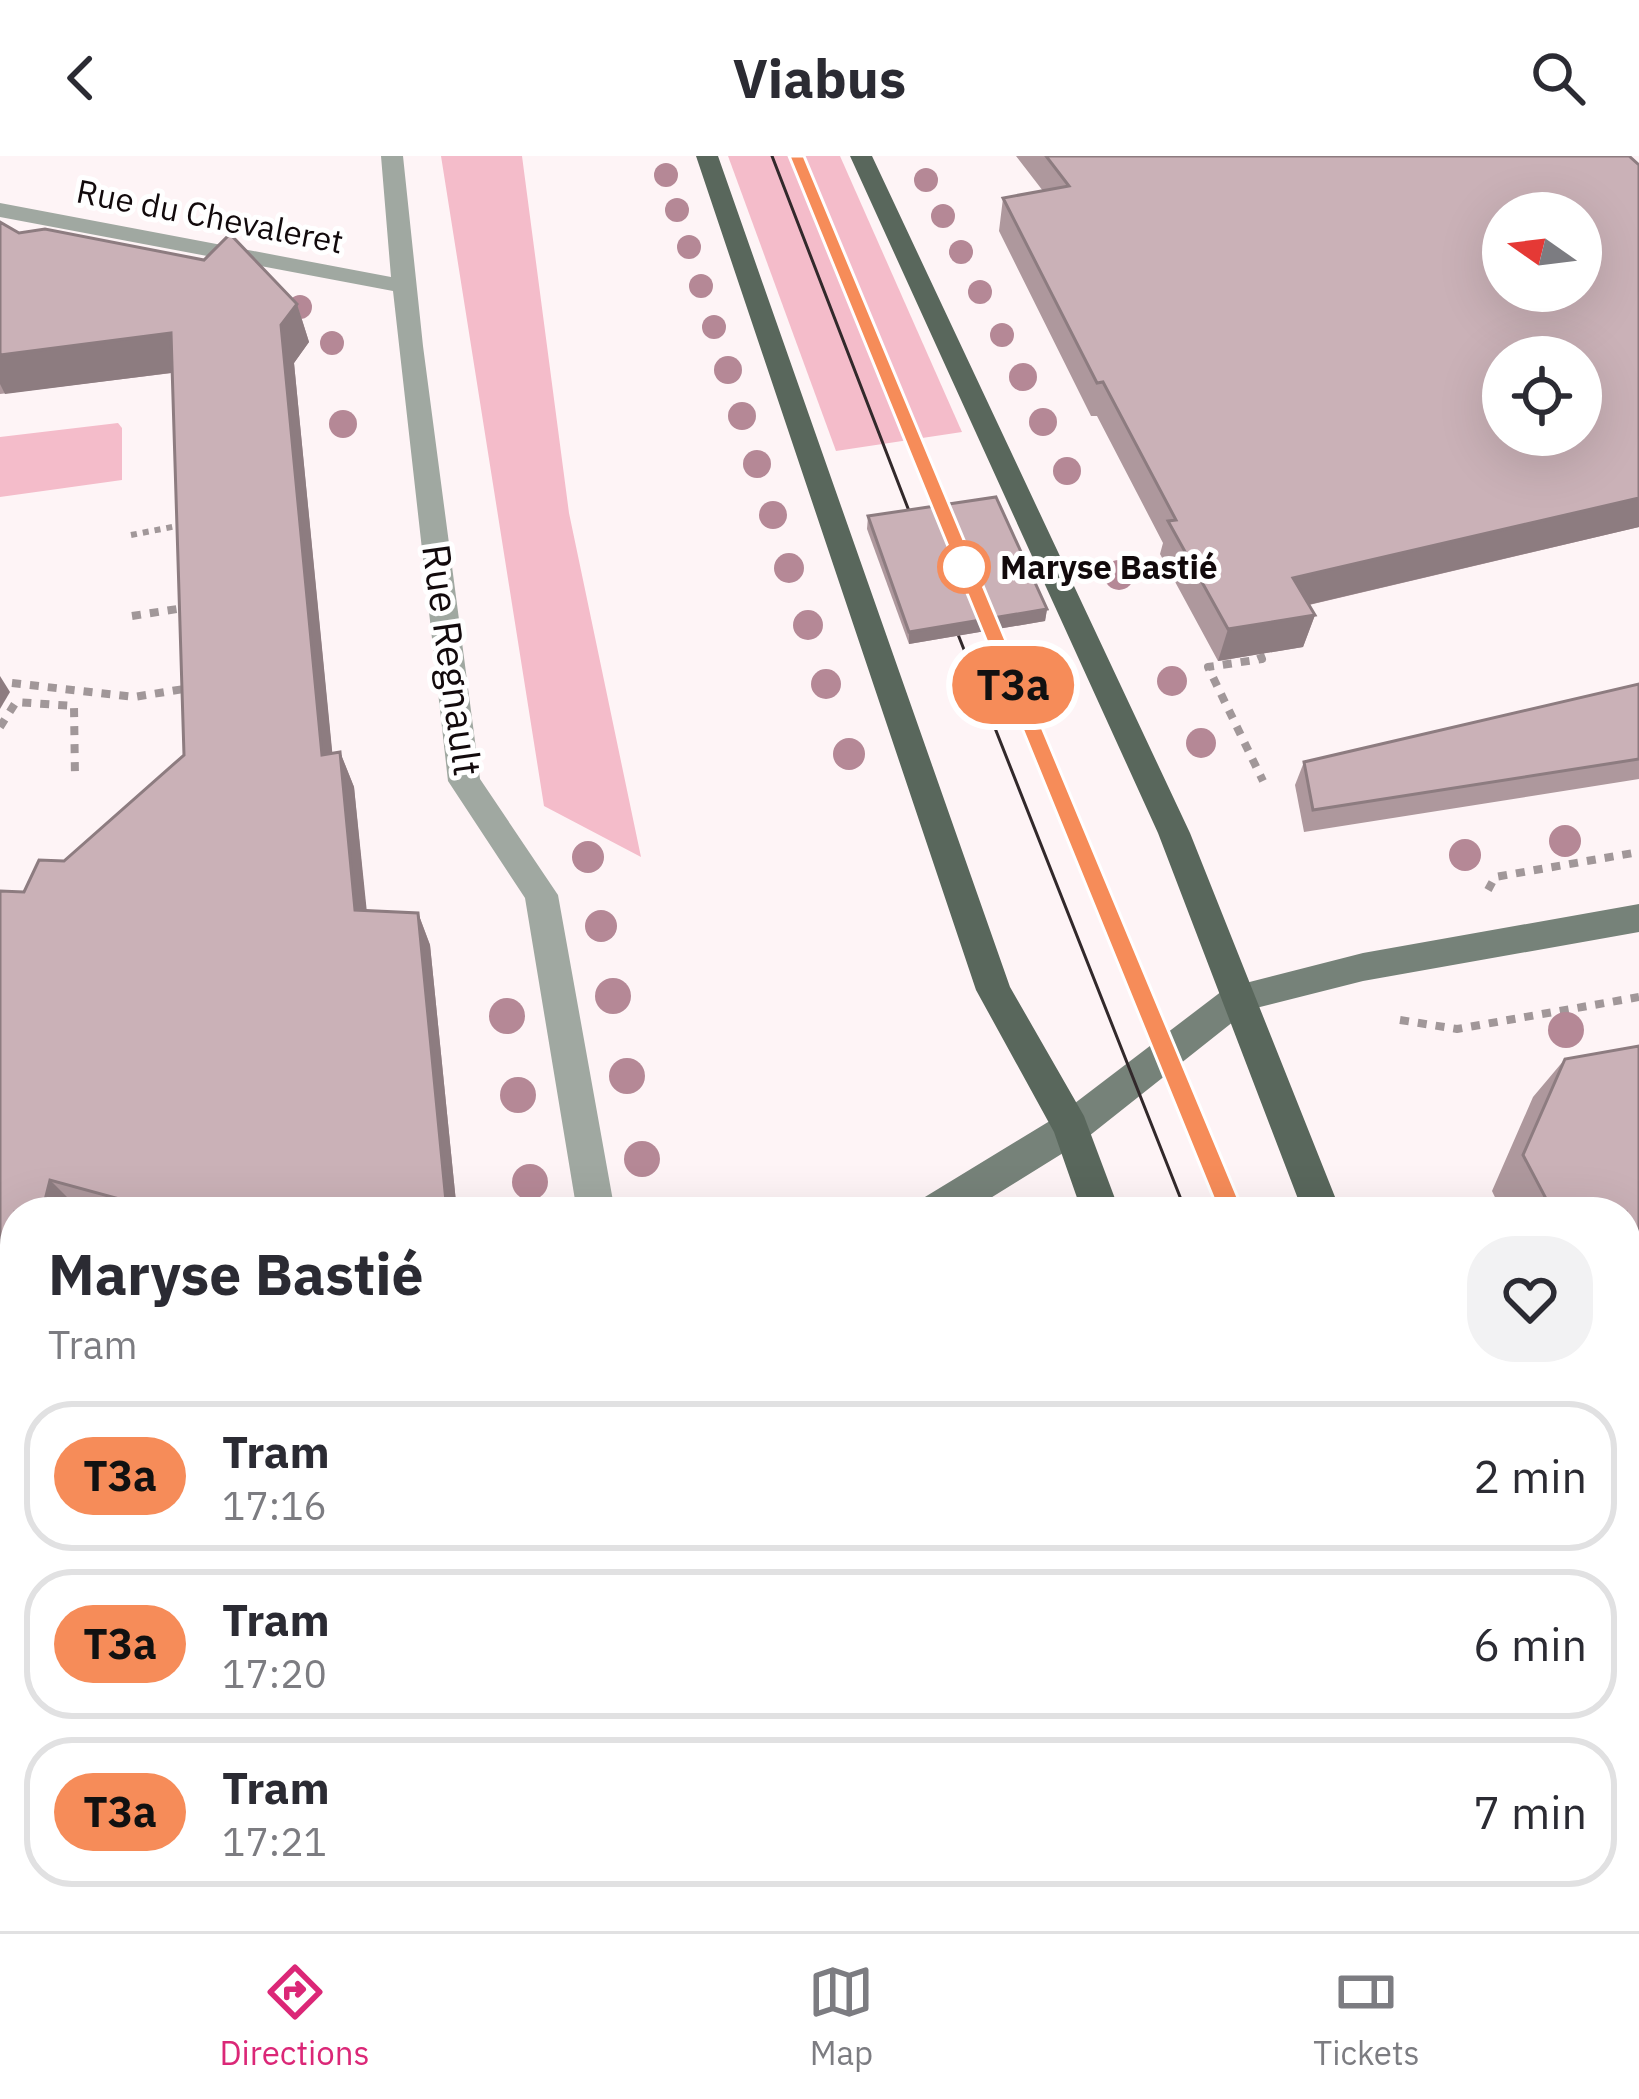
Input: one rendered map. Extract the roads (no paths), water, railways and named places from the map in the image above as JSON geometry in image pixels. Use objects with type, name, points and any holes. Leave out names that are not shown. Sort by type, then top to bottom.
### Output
[{"type":"main road","points":[[707,156],[994,990],[1070,1128],[1095,1197]]},
{"type":"main road","points":[[861,156],[1174,832],[1316,1197]]},
{"type":"street","name":"Rue Regnault","points":[[392,156],[408,286],[410,346],[464,781],[542,895],[593,1197]]},
{"type":"street","name":"Rue du Chevaleret","points":[[0,210],[408,286]]},
{"type":"street","points":[[958,1197],[1070,1128],[1238,998],[1363,967],[1639,918]]},
{"type":"tram line","points":[[772,156],[921,542]]},
{"type":"tram line","points":[[797,156],[951,536]]},
{"type":"tram line","name":"T3a","points":[[797,156],[1226,1197]]},
{"type":"tram line","points":[[978,603],[1226,1197]]},
{"type":"tram line","points":[[946,604],[1180,1197]]},
{"type":"place","name":"Maryse Bastié","points":[[964,567]]}]
